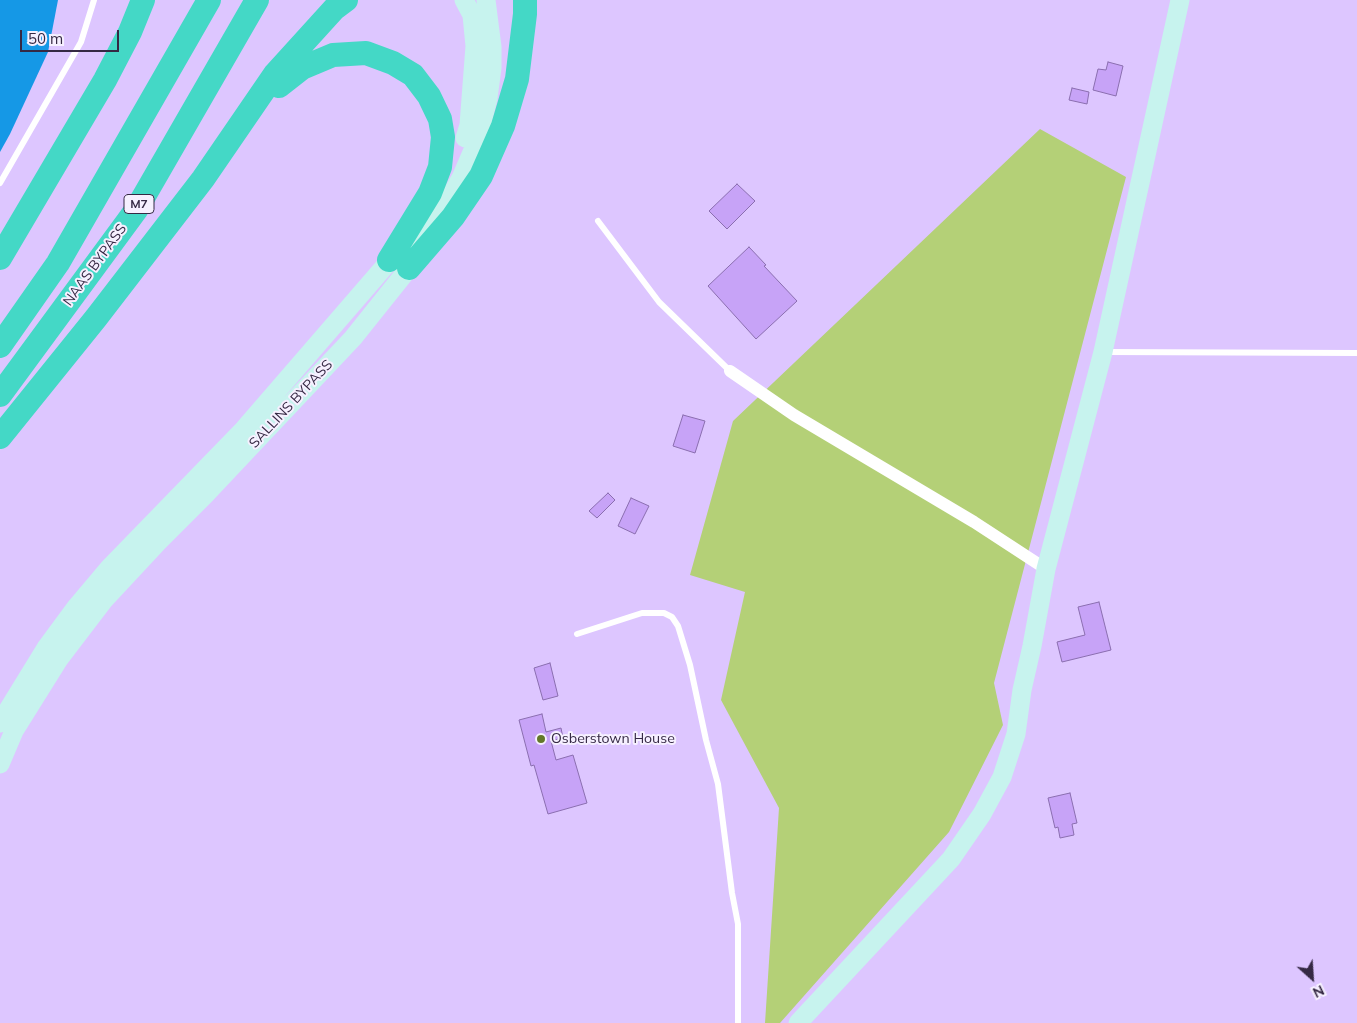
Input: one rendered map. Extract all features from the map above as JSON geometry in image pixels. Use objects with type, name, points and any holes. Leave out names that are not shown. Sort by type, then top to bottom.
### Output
[{"type":"highway","points":[[0,258],[105,80],[130,32],[143,0]]},
{"type":"highway","points":[[0,346],[58,263],[209,0]]},
{"type":"highway","name":"NAAS BYPASS","points":[[0,395],[136,210],[257,0]]},
{"type":"highway","name":"M7","points":[[0,437],[102,310],[203,179],[275,74],[334,9],[346,0]]},
{"type":"highway","points":[[399,264],[453,217],[480,176],[503,126],[517,79],[526,14],[525,0]]},
{"type":"highway","name":"M7","points":[[239,125],[278,87],[302,68],[333,55],[366,53],[392,63],[414,75],[429,96],[440,118],[443,137],[440,168],[399,264]]},
{"type":"main road","name":"SALLINS BYPASS","points":[[0,723],[46,648],[109,568],[244,429],[305,360],[399,264],[412,237],[438,199],[453,170],[469,126],[475,46],[472,16],[464,0]]},
{"type":"main road","name":"SALLINS BYPASS","points":[[0,764],[14,731],[60,659],[104,600],[340,351],[460,178],[473,150],[488,98],[492,54],[486,0]]},
{"type":"main road","points":[[798,1023],[951,859],[982,814],[1002,777],[1016,734],[1022,690],[1046,569],[1103,352],[1180,0]]},
{"type":"street","points":[[730,371],[794,416],[974,522],[1046,569]]},
{"type":"lane","points":[[0,182],[81,42],[94,0]]},
{"type":"lane","points":[[598,221],[659,302],[730,371]]},
{"type":"lane","points":[[1103,352],[1357,354]]},
{"type":"lane","points":[[577,634],[642,613],[664,613],[672,617],[678,626],[690,665],[706,740],[718,784],[732,893],[738,924],[738,1023]]},
{"type":"green space","points":[[1040,129],[1126,177],[994,683],[1003,725],[949,832],[780,1023],[765,1023],[779,808],[721,700],[745,592],[690,575],[733,421]]},
{"type":"water","points":[[0,0],[58,0],[48,52],[0,152]]},
{"type":"building","points":[[1108,62],[1123,66],[1116,96],[1093,90],[1098,69],[1106,70]]},
{"type":"building","points":[[1072,88],[1089,92],[1087,104],[1069,100]]},
{"type":"building","points":[[737,184],[755,201],[727,229],[709,211]]},
{"type":"building","points":[[749,247],[797,301],[756,339],[708,286]]},
{"type":"building","points":[[683,415],[705,421],[695,453],[673,446]]},
{"type":"building","points":[[608,493],[615,500],[597,518],[589,511]]},
{"type":"building","points":[[631,498],[649,506],[635,534],[618,526]]},
{"type":"building","points":[[1099,602],[1111,650],[1062,662],[1057,642],[1085,635],[1078,607]]},
{"type":"building","points":[[550,663],[558,696],[543,700],[534,668]]},
{"type":"building","points":[[542,714],[546,732],[561,728],[563,738],[551,741],[556,760],[573,755],[587,803],[548,814],[534,765],[531,766],[519,720]]},
{"type":"building","points":[[1070,793],[1077,823],[1072,824],[1074,835],[1060,838],[1058,827],[1055,828],[1048,798]]},
{"type":"place","name":"Osberstown House","points":[[541,739]]}]
